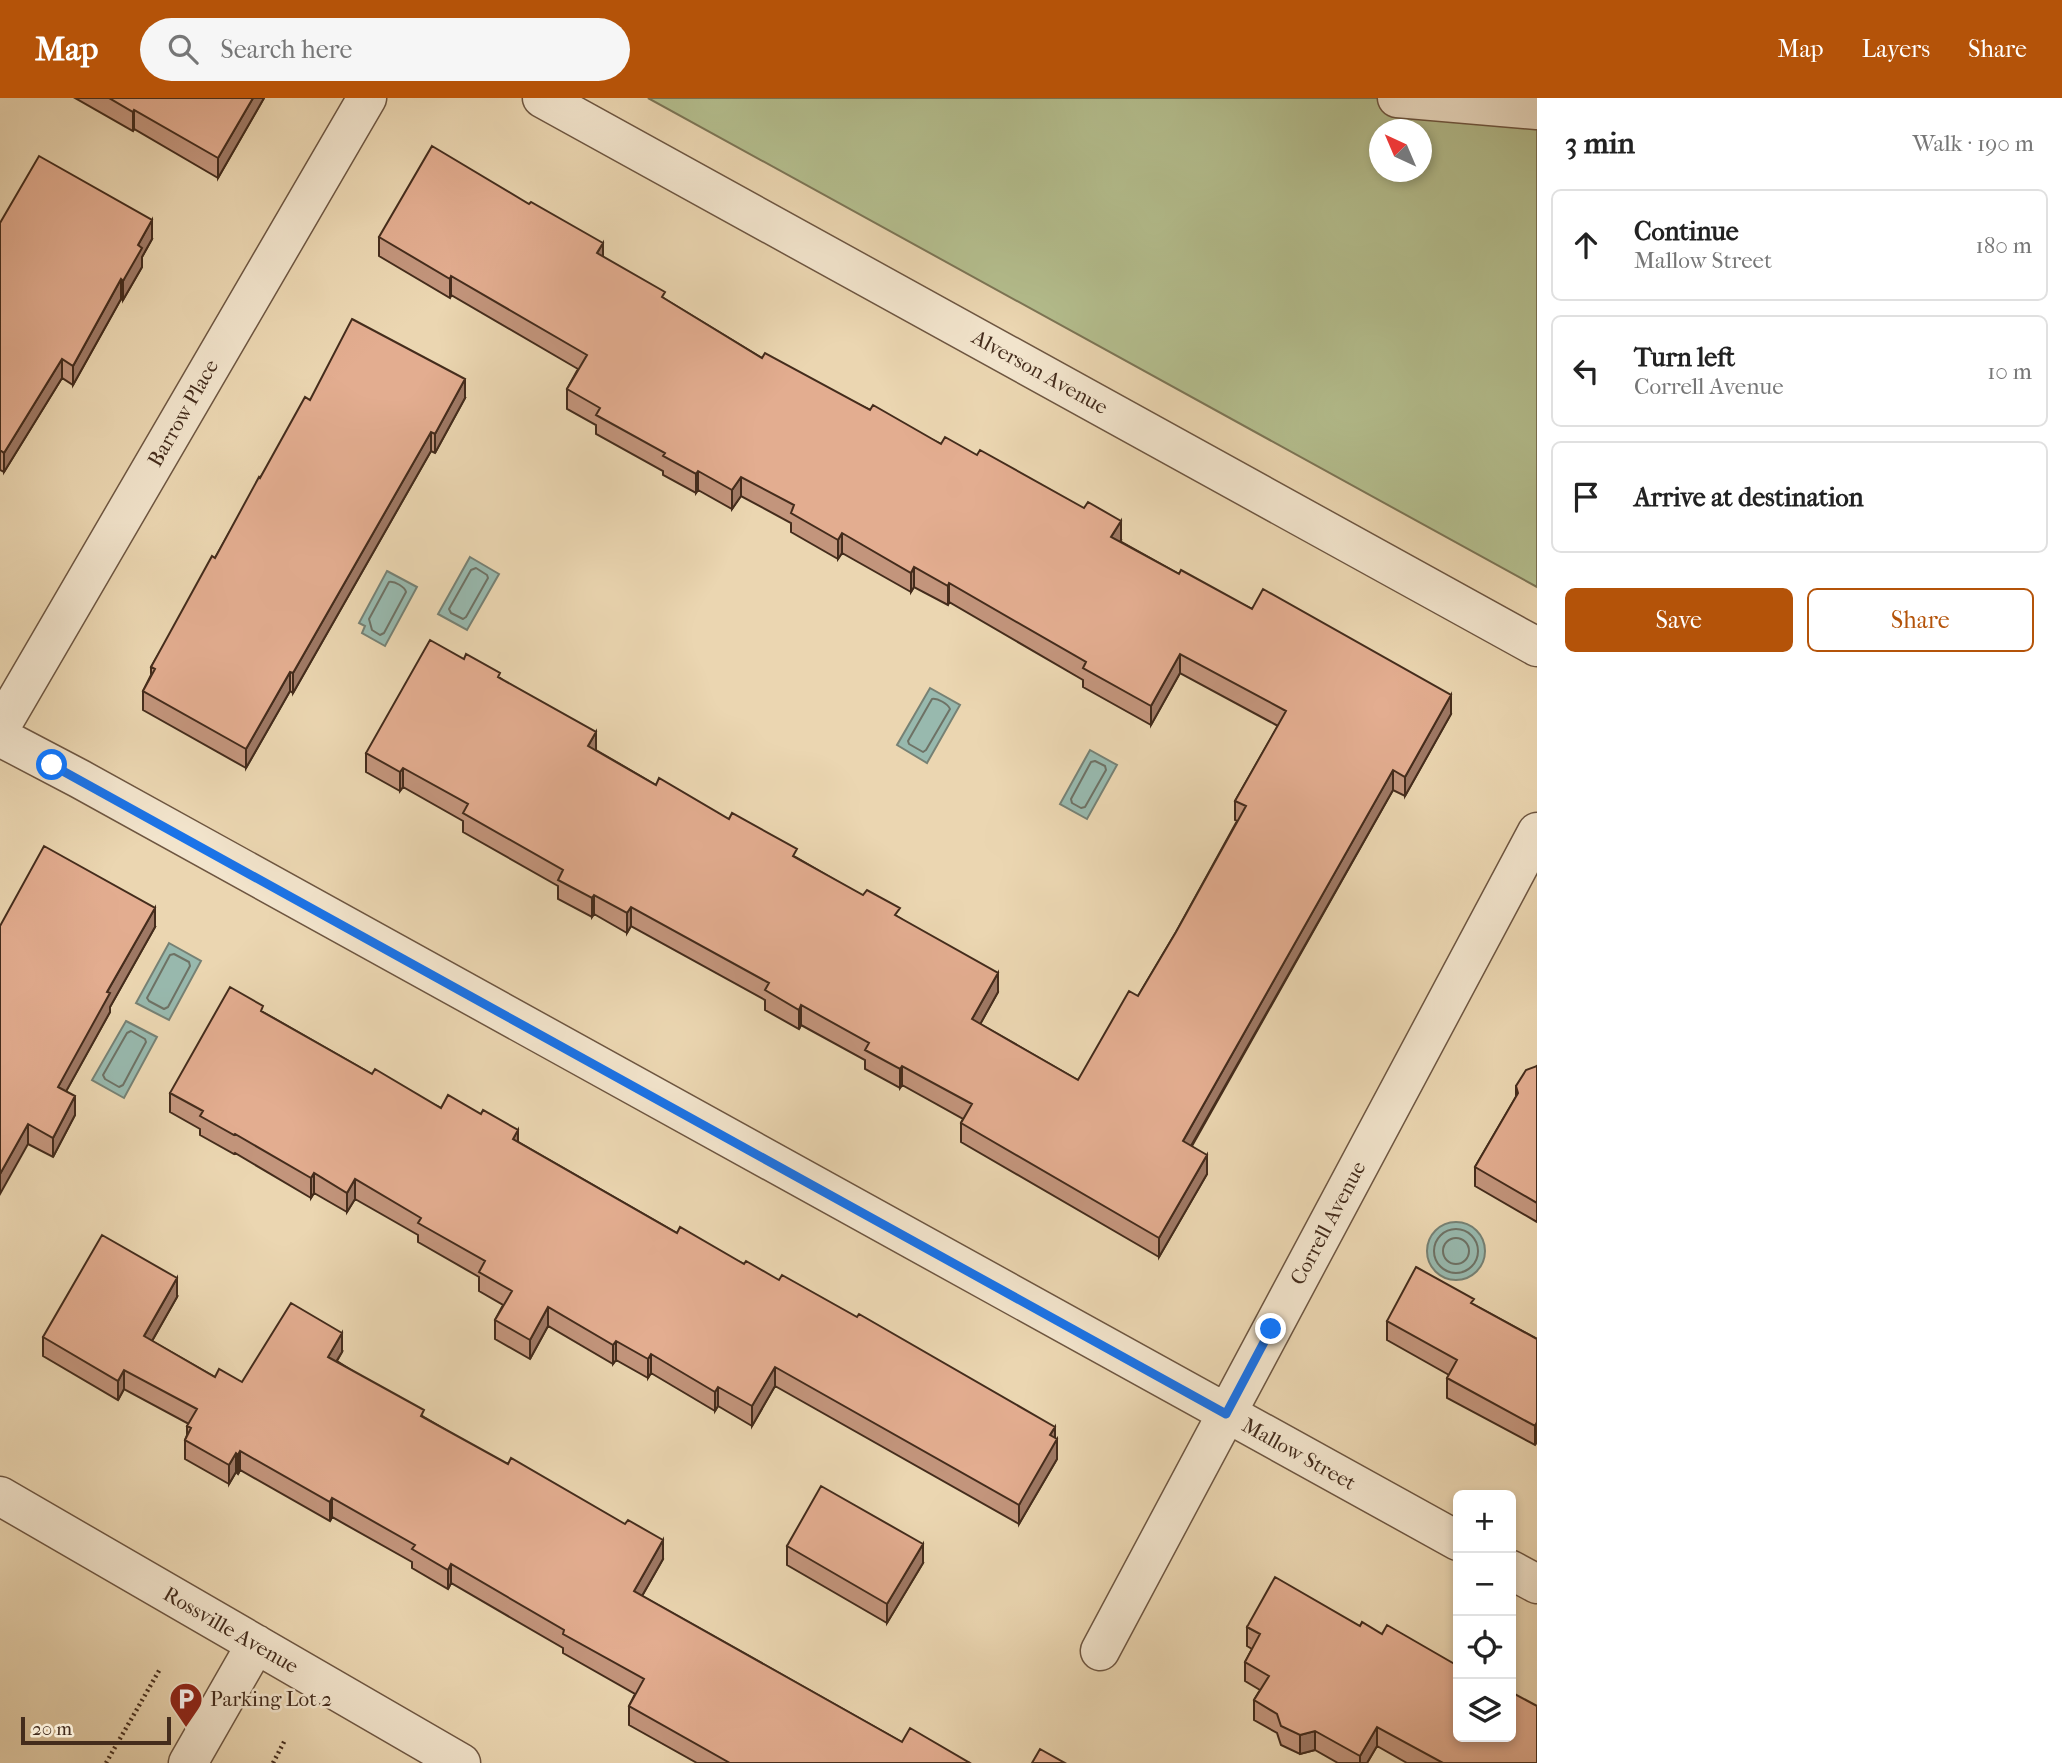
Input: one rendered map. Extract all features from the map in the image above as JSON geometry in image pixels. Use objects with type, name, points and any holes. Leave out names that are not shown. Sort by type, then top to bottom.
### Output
[{"type":"street","name":"Barrow Place","points":[[0,728],[367,98]]},
{"type":"street","name":"Alverson Avenue","points":[[542,98],[1537,647]]},
{"type":"street","points":[[1397,98],[1537,110]]},
{"type":"street","name":"Mallow Street","points":[[0,737],[1453,1538]]},
{"type":"street","name":"Correll Avenue","points":[[1100,1651],[1537,832]]},
{"type":"street","name":"Rossville Avenue","points":[[5,1512],[256,1644],[461,1763]]},
{"type":"street","points":[[1516,1573],[1537,1584]]},
{"type":"street","points":[[188,1763],[256,1644]]},
{"type":"path","points":[[106,1763],[160,1669]]},
{"type":"path","points":[[272,1763],[285,1740]]},
{"type":"green space","points":[[648,98],[1537,98],[1537,587]]},
{"type":"water","points":[[470,557],[499,574],[467,630],[438,614]]},
{"type":"water","points":[[387,571],[417,587],[385,646],[362,633],[365,626],[359,623]]},
{"type":"water","points":[[930,688],[960,705],[927,763],[897,745]]},
{"type":"water","points":[[1090,750],[1117,765],[1087,819],[1060,804]]},
{"type":"water","points":[[169,943],[201,961],[169,1020],[136,1003]]},
{"type":"water","points":[[126,1021],[157,1037],[124,1098],[92,1080]]},
{"type":"water","points":[[1456,1222],[1467,1224],[1480,1235],[1485,1251],[1483,1262],[1472,1275],[1456,1280],[1445,1278],[1432,1267],[1427,1251],[1429,1240],[1440,1227]]},
{"type":"building","points":[[109,98],[253,98],[218,158]]},
{"type":"building","points":[[432,146],[529,204],[531,202],[603,243],[597,253],[665,292],[662,297],[762,358],[765,353],[870,410],[873,405],[941,444],[945,437],[977,455],[980,450],[1084,508],[1088,502],[1121,521],[1111,537],[1179,574],[1181,570],[1252,609],[1263,589],[1451,695],[1405,777],[1393,770],[1183,1141],[1207,1155],[1159,1238],[961,1123],[972,1104],[902,1066],[900,1069],[865,1050],[869,1043],[801,1005],[799,1010],[765,990],[769,983],[631,907],[627,913],[558,880],[563,870],[463,813],[468,804],[403,768],[400,772],[366,753],[430,640],[464,659],[466,654],[500,673],[498,677],[596,732],[588,746],[656,785],[659,778],[729,819],[732,813],[797,849],[793,856],[863,895],[867,890],[900,908],[895,915],[998,973],[972,1019],[1078,1080],[1129,991],[1138,996],[1176,932],[1246,806],[1235,801],[1286,711],[1180,654],[1151,706],[1083,668],[1086,662],[949,583],[948,586],[914,567],[911,573],[842,533],[838,540],[791,513],[794,505],[741,477],[732,490],[698,471],[696,474],[663,456],[665,453],[596,415],[600,408],[567,389],[587,355],[379,237]]},
{"type":"building","points":[[39,156],[152,220],[138,245],[142,248],[123,281],[121,279],[73,366],[62,359],[4,453],[0,450],[0,223]]},
{"type":"building","points":[[352,319],[465,379],[435,434],[431,432],[293,673],[290,672],[246,749],[143,691],[155,669],[151,667],[212,556],[215,558],[305,397],[310,400]]},
{"type":"building","points":[[44,846],[155,908],[107,992],[110,993],[58,1087],[75,1096],[53,1138],[28,1124],[0,1174],[0,926]]},
{"type":"building","points":[[230,987],[263,1006],[261,1011],[372,1074],[375,1069],[441,1108],[448,1095],[481,1114],[483,1110],[518,1130],[513,1139],[677,1233],[680,1227],[744,1264],[746,1261],[779,1280],[782,1275],[857,1317],[859,1314],[1055,1427],[1050,1435],[1057,1439],[1019,1505],[775,1367],[752,1406],[718,1387],[715,1392],[651,1354],[648,1359],[616,1341],[613,1345],[548,1307],[530,1340],[495,1320],[512,1291],[479,1272],[485,1261],[418,1223],[421,1218],[355,1179],[347,1193],[314,1173],[311,1178],[200,1116],[203,1111],[170,1093]]},
{"type":"building","points":[[1537,1066],[1537,1203],[1475,1167],[1518,1093],[1516,1086],[1526,1070]]},
{"type":"building","points":[[102,1235],[177,1278],[144,1336],[215,1377],[219,1369],[242,1382],[291,1303],[342,1333],[328,1357],[424,1410],[421,1416],[508,1464],[511,1458],[625,1524],[628,1520],[663,1540],[634,1591],[902,1742],[910,1728],[970,1763],[730,1763],[629,1706],[644,1679],[563,1634],[564,1630],[451,1564],[448,1570],[412,1549],[415,1545],[332,1498],[330,1502],[240,1451],[229,1465],[185,1440],[191,1428],[187,1426],[197,1409],[124,1370],[118,1381],[43,1337]]},
{"type":"building","points":[[1416,1267],[1474,1299],[1471,1303],[1537,1339],[1535,1426],[1447,1378],[1457,1360],[1387,1321]]},
{"type":"building","points":[[821,1486],[923,1544],[887,1604],[787,1546]]},
{"type":"building","points":[[1275,1577],[1360,1626],[1362,1622],[1382,1634],[1387,1625],[1453,1663],[1453,1742],[1516,1742],[1516,1695],[1537,1706],[1537,1763],[1443,1763],[1377,1727],[1360,1756],[1315,1731],[1300,1735],[1281,1726],[1277,1714],[1254,1700],[1269,1676],[1245,1662],[1260,1634],[1247,1627]]},
{"type":"building","points":[[1040,1749],[1065,1763],[1032,1763]]},
{"type":"place","name":"Parking Lot 2","points":[[186,1729]]},
{"type":"route","points":[[52,765],[1226,1414],[1271,1329]]}]
